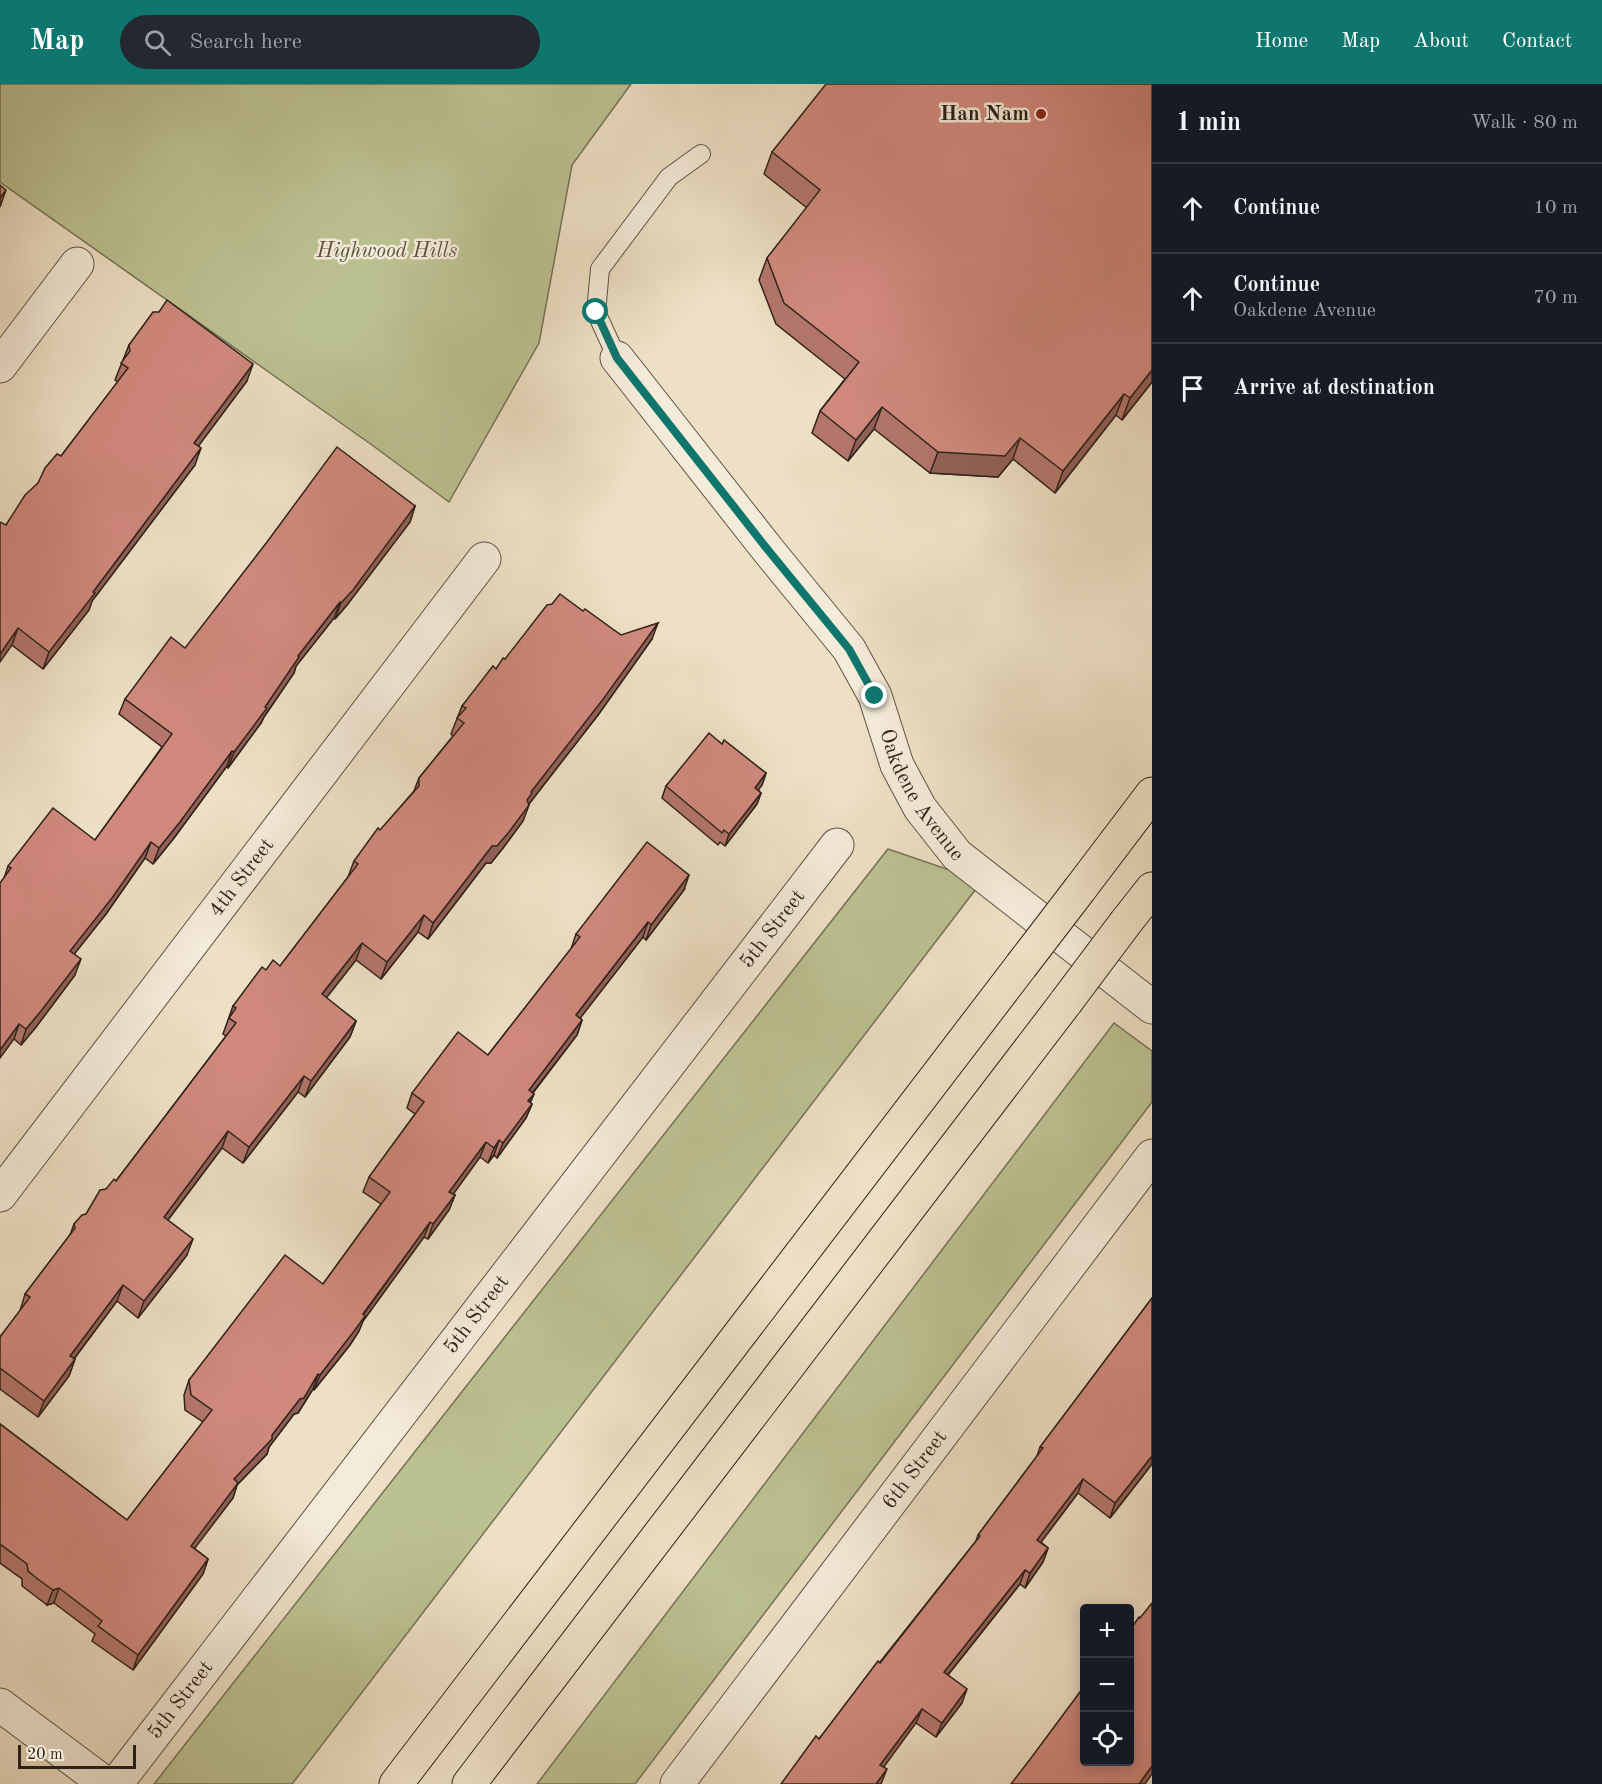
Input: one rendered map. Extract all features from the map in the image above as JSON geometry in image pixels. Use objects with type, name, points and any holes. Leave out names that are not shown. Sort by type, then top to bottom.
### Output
[{"type":"highway","points":[[396,1784],[1152,794]]},
{"type":"highway","points":[[469,1784],[1152,889]]},
{"type":"street","points":[[0,366],[77,264]]},
{"type":"street","name":"Oakdene Avenue","points":[[617,358],[849,649],[875,696],[897,765],[920,808],[957,855],[1152,1007]]},
{"type":"street","name":"4th Street","points":[[0,1195],[484,559]]},
{"type":"street","name":"5th Street","points":[[116,1784],[837,845]]},
{"type":"street","name":"6th Street","points":[[677,1784],[1152,1155]]},
{"type":"street","points":[[0,1705],[106,1784]]},
{"type":"lane","points":[[617,358],[596,312],[600,269],[669,177],[700,154]]},
{"type":"green space","name":"Highwood Hills","points":[[0,84],[631,84],[572,165],[539,343],[449,502],[0,182]]},
{"type":"green space","points":[[888,849],[982,881],[292,1784],[154,1784]]},
{"type":"green space","points":[[1114,1023],[1152,1051],[1152,1102],[635,1784],[537,1784]]},
{"type":"building","points":[[826,84],[1152,84],[1152,370],[1130,398],[1124,394],[1063,471],[1020,438],[1005,456],[938,452],[882,407],[856,440],[820,411],[859,362],[784,303],[767,258],[820,190],[772,152]]},
{"type":"building","points":[[0,185],[6,190],[0,198]]},
{"type":"building","points":[[167,300],[253,364],[194,443],[201,448],[49,652],[18,628],[0,654],[0,522],[6,525],[25,495],[38,483],[45,468],[57,454],[61,456],[128,368],[121,363],[130,351],[129,345],[153,312],[159,312]]},
{"type":"building","points":[[337,447],[415,506],[353,590],[340,602],[298,656],[265,707],[267,708],[180,822],[159,848],[151,842],[112,898],[70,951],[81,959],[26,1029],[19,1024],[0,1050],[0,883],[11,868],[8,866],[53,808],[95,840],[172,734],[125,699],[171,637],[185,648]]},
{"type":"building","points":[[560,594],[621,635],[658,623],[604,698],[531,792],[527,800],[529,805],[509,832],[497,846],[492,846],[433,923],[424,915],[387,962],[362,943],[322,994],[356,1021],[311,1081],[304,1076],[249,1147],[228,1131],[164,1217],[193,1239],[144,1301],[123,1285],[70,1356],[75,1359],[44,1401],[0,1368],[0,1337],[30,1297],[25,1294],[75,1228],[74,1224],[86,1214],[100,1190],[106,1189],[114,1179],[116,1181],[236,1023],[229,1018],[236,1008],[233,1006],[262,967],[266,970],[273,960],[280,966],[358,864],[354,861],[378,828],[380,830],[419,786],[419,778],[464,723],[457,718],[466,708],[462,706],[493,666],[496,669],[547,605],[552,604]]},
{"type":"building","points":[[709,733],[722,744],[724,740],[766,773],[755,788],[761,793],[729,834],[724,830],[722,833],[666,786]]},
{"type":"building","points":[[647,842],[689,875],[651,925],[648,922],[576,1015],[582,1020],[529,1090],[534,1094],[528,1101],[532,1104],[503,1143],[499,1140],[494,1148],[486,1142],[449,1192],[455,1195],[433,1224],[430,1222],[363,1314],[365,1316],[355,1330],[320,1375],[318,1374],[304,1398],[300,1399],[272,1435],[272,1439],[234,1479],[238,1483],[191,1546],[208,1559],[138,1655],[98,1626],[102,1621],[59,1588],[53,1590],[39,1580],[28,1571],[27,1564],[0,1544],[0,1424],[127,1520],[212,1410],[191,1395],[189,1380],[285,1255],[323,1284],[390,1192],[369,1177],[424,1102],[412,1093],[458,1032],[488,1055],[580,937],[576,934]]},
{"type":"building","points":[[1152,1298],[1152,1456],[1115,1503],[1083,1479],[1037,1540],[1048,1548],[1030,1573],[1025,1570],[944,1672],[967,1689],[942,1723],[922,1709],[880,1765],[887,1769],[876,1784],[781,1784],[816,1736],[819,1739],[878,1661],[880,1663],[980,1536],[978,1535],[1043,1448],[1040,1447]]},
{"type":"building","points":[[1152,1603],[1152,1766],[1139,1784],[1011,1784],[1080,1692],[1080,1766],[1134,1766],[1134,1624]]},
{"type":"place","name":"Han Nam","points":[[1041,114]]},
{"type":"route","points":[[596,312],[617,358],[849,649],[875,696]]}]
